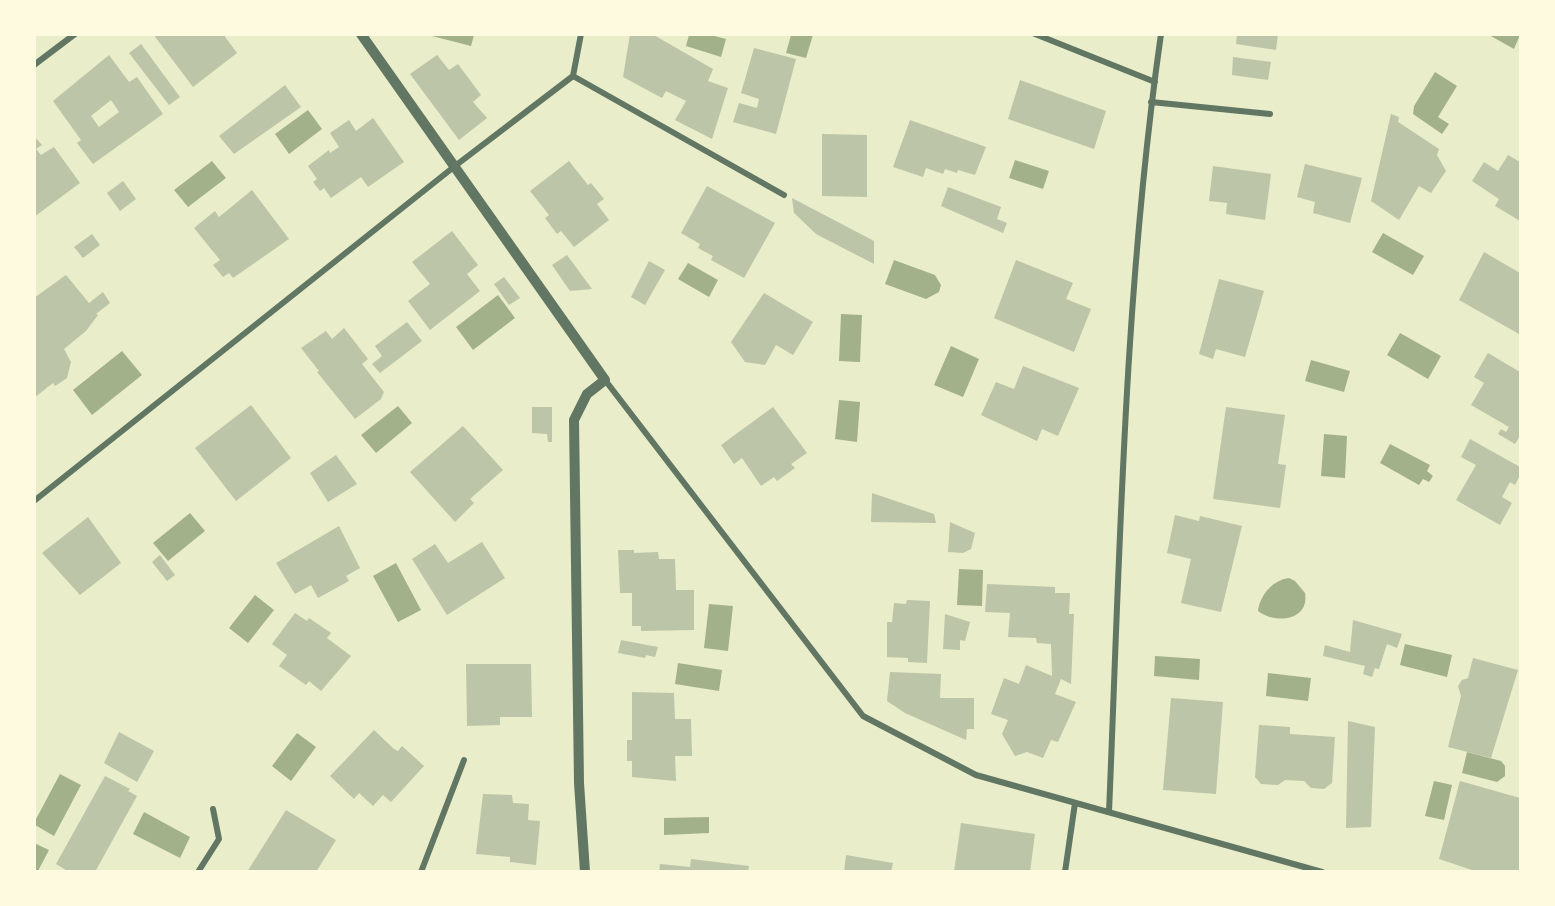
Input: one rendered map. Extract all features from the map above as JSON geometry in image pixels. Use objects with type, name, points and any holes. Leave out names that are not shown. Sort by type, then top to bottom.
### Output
[{"type":"street","points":[[34,65],[75,34]]},
{"type":"street","points":[[361,34],[606,380],[863,716],[976,775],[1322,872]]},
{"type":"street","points":[[34,501],[455,166],[573,76],[581,34]]},
{"type":"street","points":[[1035,34],[1155,82]]},
{"type":"street","points":[[1109,812],[1131,316],[1151,102],[1161,34]]},
{"type":"street","points":[[573,76],[784,195]]},
{"type":"street","points":[[1151,102],[1270,114]]},
{"type":"street","points":[[585,872],[579,783],[574,420],[587,394],[606,380]]},
{"type":"street","points":[[421,872],[464,760]]},
{"type":"street","points":[[1065,872],[1075,803]]},
{"type":"street","points":[[198,872],[219,839],[213,809]]},
{"type":"shaded area","points":[[428,35],[474,35],[471,46]]},
{"type":"shaded area","points":[[689,35],[711,35],[726,39],[721,57],[686,46]]},
{"type":"shaded area","points":[[791,35],[813,35],[806,58],[786,53]]},
{"type":"shaded area","points":[[1489,35],[1520,35],[1514,49]]},
{"type":"shaded area","points":[[1435,72],[1457,86],[1438,117],[1449,124],[1442,134],[1413,114],[1414,106]]},
{"type":"shaded area","points":[[308,110],[322,129],[289,154],[275,134]]},
{"type":"shaded area","points":[[1015,160],[1049,171],[1043,189],[1009,178]]},
{"type":"shaded area","points":[[212,161],[226,178],[188,207],[174,190]]},
{"type":"shaded area","points":[[1383,233],[1424,256],[1413,275],[1372,252]]},
{"type":"shaded area","points":[[894,260],[935,275],[941,285],[939,292],[926,299],[885,284]]},
{"type":"shaded area","points":[[688,263],[718,280],[709,297],[678,279]]},
{"type":"shaded area","points":[[498,295],[515,318],[473,350],[456,327]]},
{"type":"shaded area","points":[[841,314],[862,315],[860,362],[839,361]]},
{"type":"shaded area","points":[[1400,333],[1441,356],[1428,379],[1387,355]]},
{"type":"shaded area","points":[[951,346],[979,359],[963,397],[934,385]]},
{"type":"shaded area","points":[[122,351],[142,375],[92,415],[73,390]]},
{"type":"shaded area","points":[[1311,360],[1350,371],[1344,392],[1305,381]]},
{"type":"shaded area","points":[[839,400],[860,402],[857,442],[835,439]]},
{"type":"shaded area","points":[[398,406],[412,423],[376,453],[361,435]]},
{"type":"shaded area","points":[[1324,434],[1347,436],[1345,478],[1321,476]]},
{"type":"shaded area","points":[[1390,444],[1430,465],[1427,471],[1433,476],[1429,482],[1423,479],[1419,485],[1380,463]]},
{"type":"shaded area","points":[[190,513],[205,531],[168,561],[153,543]]},
{"type":"shaded area","points":[[396,563],[421,610],[398,622],[373,576]]},
{"type":"shaded area","points":[[959,569],[983,570],[982,606],[957,605]]},
{"type":"shaded area","points":[[1289,578],[1295,581],[1305,593],[1302,609],[1297,614],[1282,619],[1258,611],[1261,599],[1268,589],[1283,579]]},
{"type":"shaded area","points":[[255,595],[274,610],[248,643],[229,628]]},
{"type":"shaded area","points":[[709,604],[733,606],[728,651],[704,648]]},
{"type":"shaded area","points":[[1405,644],[1452,655],[1447,677],[1400,665]]},
{"type":"shaded area","points":[[1155,656],[1200,659],[1199,680],[1154,676]]},
{"type":"shaded area","points":[[678,663],[722,670],[719,691],[675,684]]},
{"type":"shaded area","points":[[1268,673],[1311,678],[1308,701],[1266,696]]},
{"type":"shaded area","points":[[297,733],[316,747],[291,781],[272,766]]},
{"type":"shaded area","points":[[1467,752],[1501,761],[1505,766],[1505,776],[1497,782],[1462,773]]},
{"type":"shaded area","points":[[60,774],[81,785],[54,836],[35,825],[35,821]]},
{"type":"shaded area","points":[[1434,781],[1452,785],[1444,820],[1425,816]]},
{"type":"shaded area","points":[[144,812],[190,837],[180,858],[133,834]]},
{"type":"shaded area","points":[[709,817],[709,833],[664,835],[664,818]]},
{"type":"shaded area","points":[[34,843],[49,850],[38,871],[35,871]]},
{"type":"building","points":[[153,34],[223,34],[237,53],[193,87]]},
{"type":"building","points":[[630,34],[652,34],[713,69],[708,81],[728,88],[712,139],[675,120],[686,101],[666,91],[662,98],[623,77]]},
{"type":"building","points":[[1237,34],[1278,34],[1276,50],[1236,44]]},
{"type":"building","points":[[141,44],[180,97],[169,105],[129,53]]},
{"type":"building","points":[[754,48],[796,59],[776,134],[733,122],[739,103],[757,108],[759,99],[741,93]]},
{"type":"building","points":[[109,55],[129,82],[137,77],[163,114],[93,164],[77,143],[81,140],[53,101]],"holes":[[[111,100],[119,112],[99,127],[91,116]]]},
{"type":"building","points":[[437,55],[449,70],[458,64],[481,95],[473,102],[487,118],[459,140],[410,74]]},
{"type":"building","points":[[1233,57],[1271,62],[1268,80],[1232,75]]},
{"type":"building","points":[[1020,80],[1106,111],[1094,149],[1008,119]]},
{"type":"building","points":[[285,85],[301,107],[234,154],[219,136]]},
{"type":"building","points":[[1391,114],[1399,117],[1398,122],[1439,149],[1437,155],[1446,171],[1431,193],[1419,186],[1399,220],[1371,201]]},
{"type":"building","points":[[373,118],[404,162],[368,187],[361,177],[331,198],[324,188],[320,191],[313,182],[317,179],[308,166],[329,150],[330,153],[339,147],[330,133],[349,120],[356,131]]},
{"type":"building","points":[[910,120],[986,147],[975,175],[945,169],[943,174],[926,168],[923,177],[893,167]]},
{"type":"building","points":[[822,134],[867,135],[867,197],[822,196]]},
{"type":"building","points":[[34,136],[42,145],[36,149],[41,155],[54,147],[80,183],[34,217]]},
{"type":"building","points":[[1508,155],[1520,162],[1520,221],[1495,206],[1499,199],[1472,181],[1484,162],[1498,171]]},
{"type":"building","points":[[569,161],[588,185],[591,183],[604,199],[597,204],[609,220],[574,247],[561,231],[557,234],[545,218],[549,215],[530,191]]},
{"type":"building","points":[[1305,164],[1362,178],[1350,223],[1313,213],[1315,202],[1297,197]]},
{"type":"building","points":[[1213,166],[1271,174],[1265,220],[1226,214],[1227,203],[1209,201]]},
{"type":"building","points":[[123,181],[136,199],[120,211],[107,193]]},
{"type":"building","points":[[707,186],[775,223],[744,278],[711,260],[713,256],[698,248],[700,244],[681,233]]},
{"type":"building","points":[[948,187],[1001,207],[997,219],[1007,223],[1003,233],[941,206]]},
{"type":"building","points":[[252,190],[289,239],[233,278],[229,273],[223,277],[213,265],[220,260],[194,228],[215,211],[219,217]]},
{"type":"building","points":[[792,198],[874,241],[874,264],[816,234],[794,213]]},
{"type":"building","points":[[452,231],[478,265],[467,274],[480,291],[430,330],[408,301],[430,284],[412,262]]},
{"type":"building","points":[[92,234],[100,245],[83,258],[74,247]]},
{"type":"building","points":[[1484,252],[1520,273],[1519,334],[1459,300]]},
{"type":"building","points":[[567,255],[592,289],[570,291],[552,265]]},
{"type":"building","points":[[1016,260],[1073,283],[1066,299],[1091,309],[1074,352],[994,318]]},
{"type":"building","points":[[649,261],[665,270],[645,305],[631,297]]},
{"type":"building","points":[[66,275],[89,303],[103,292],[110,303],[96,314],[98,315],[86,331],[64,349],[71,362],[67,378],[55,386],[53,383],[34,398],[34,298]]},
{"type":"building","points":[[504,277],[520,298],[509,305],[494,284]]},
{"type":"building","points":[[1219,279],[1264,291],[1245,357],[1216,349],[1213,359],[1199,354]]},
{"type":"building","points":[[764,293],[813,322],[793,355],[776,345],[765,365],[745,362],[731,342]]},
{"type":"building","points":[[407,322],[422,341],[380,373],[372,364],[382,356],[375,346]]},
{"type":"building","points":[[344,328],[368,359],[362,364],[384,392],[381,399],[355,419],[301,348],[326,331],[332,339]]},
{"type":"building","points":[[1488,353],[1520,372],[1520,436],[1515,444],[1498,434],[1501,429],[1506,432],[1509,427],[1471,405],[1484,383],[1474,377]]},
{"type":"building","points":[[1023,366],[1079,388],[1058,436],[1042,429],[1037,441],[981,415],[996,382],[1014,389]]},
{"type":"building","points":[[251,405],[291,458],[236,501],[195,448]]},
{"type":"building","points":[[532,407],[552,407],[552,442],[548,442],[547,434],[532,433]]},
{"type":"building","points":[[773,407],[807,453],[791,464],[795,468],[777,481],[774,477],[761,486],[742,458],[734,464],[721,445]]},
{"type":"building","points":[[1226,407],[1285,415],[1278,464],[1286,465],[1280,508],[1213,499]]},
{"type":"building","points":[[463,426],[503,470],[470,499],[474,503],[455,522],[410,472]]},
{"type":"building","points":[[1470,439],[1520,467],[1520,475],[1515,485],[1510,482],[1502,497],[1512,503],[1500,525],[1456,500],[1476,465],[1461,457]]},
{"type":"building","points":[[336,455],[357,484],[328,502],[310,473]]},
{"type":"building","points":[[872,493],[934,514],[936,523],[871,522]]},
{"type":"building","points":[[1175,515],[1199,521],[1200,516],[1242,526],[1221,612],[1181,603],[1191,559],[1167,553]]},
{"type":"building","points":[[88,517],[121,563],[80,595],[42,553]]},
{"type":"building","points":[[950,522],[975,533],[971,549],[963,553],[948,552]]},
{"type":"building","points":[[339,526],[360,568],[346,576],[349,581],[318,598],[311,585],[295,594],[276,563]]},
{"type":"building","points":[[482,542],[505,578],[447,615],[412,559],[435,544],[448,563]]},
{"type":"building","points":[[618,550],[634,550],[634,553],[658,552],[659,559],[675,559],[676,590],[694,590],[694,630],[641,631],[641,626],[632,626],[632,593],[620,593]]},
{"type":"building","points":[[160,555],[175,575],[167,581],[152,562]]},
{"type":"building","points":[[987,584],[1055,587],[1055,593],[1070,593],[1069,614],[1074,614],[1071,684],[1061,679],[1055,694],[1076,702],[1058,742],[1051,740],[1043,758],[1027,752],[1015,756],[1002,734],[1008,720],[991,714],[1004,678],[1019,684],[1026,665],[1052,676],[1051,644],[1037,643],[1036,638],[1008,637],[1010,613],[985,612]]},
{"type":"building","points":[[907,600],[930,601],[927,663],[908,662],[908,658],[887,657],[887,622],[892,622],[894,603],[906,604]]},
{"type":"building","points":[[295,613],[307,621],[309,618],[331,633],[327,638],[351,656],[321,691],[309,681],[306,685],[279,666],[287,655],[272,644]]},
{"type":"building","points":[[945,614],[970,622],[965,641],[960,640],[960,650],[943,649]]},
{"type":"building","points":[[1353,620],[1402,634],[1397,648],[1387,644],[1379,669],[1375,668],[1372,677],[1363,674],[1365,666],[1323,656],[1325,645],[1350,652]]},
{"type":"building","points":[[621,640],[658,647],[655,657],[646,655],[645,658],[618,653]]},
{"type":"building","points":[[1473,658],[1518,670],[1491,758],[1448,747],[1461,696],[1458,686],[1462,680],[1468,678]]},
{"type":"building","points":[[466,664],[531,664],[532,717],[500,717],[500,725],[467,726]]},
{"type":"building","points":[[890,672],[941,674],[940,698],[974,698],[974,729],[967,729],[966,740],[905,713],[887,701]]},
{"type":"building","points":[[632,692],[674,693],[675,719],[691,719],[692,756],[675,756],[676,781],[632,777],[632,761],[627,761],[627,740],[632,740]]},
{"type":"building","points":[[1171,698],[1223,702],[1216,794],[1163,790]]},
{"type":"building","points":[[1348,721],[1375,727],[1371,827],[1346,828]]},
{"type":"building","points":[[1259,725],[1290,727],[1290,734],[1335,737],[1332,783],[1324,789],[1311,788],[1304,781],[1285,780],[1278,785],[1261,784],[1255,777]]},
{"type":"building","points":[[374,730],[394,749],[398,751],[402,746],[424,766],[391,802],[383,795],[373,806],[359,793],[354,799],[330,776]]},
{"type":"building","points":[[119,732],[154,751],[137,782],[104,763]]},
{"type":"building","points":[[105,776],[130,789],[128,791],[137,796],[95,872],[69,872],[56,864]]},
{"type":"building","points":[[1460,781],[1520,798],[1520,872],[1478,872],[1439,859]]},
{"type":"building","points":[[483,794],[512,795],[513,803],[529,804],[528,820],[540,821],[536,865],[510,862],[510,857],[476,854]]},
{"type":"building","points":[[286,810],[336,840],[316,872],[247,872]]},
{"type":"building","points":[[961,823],[1035,834],[1030,872],[954,872]]},
{"type":"building","points":[[846,855],[893,863],[891,872],[844,872]]},
{"type":"building","points":[[691,859],[749,866],[748,872],[659,872],[660,864],[690,867]]}]
